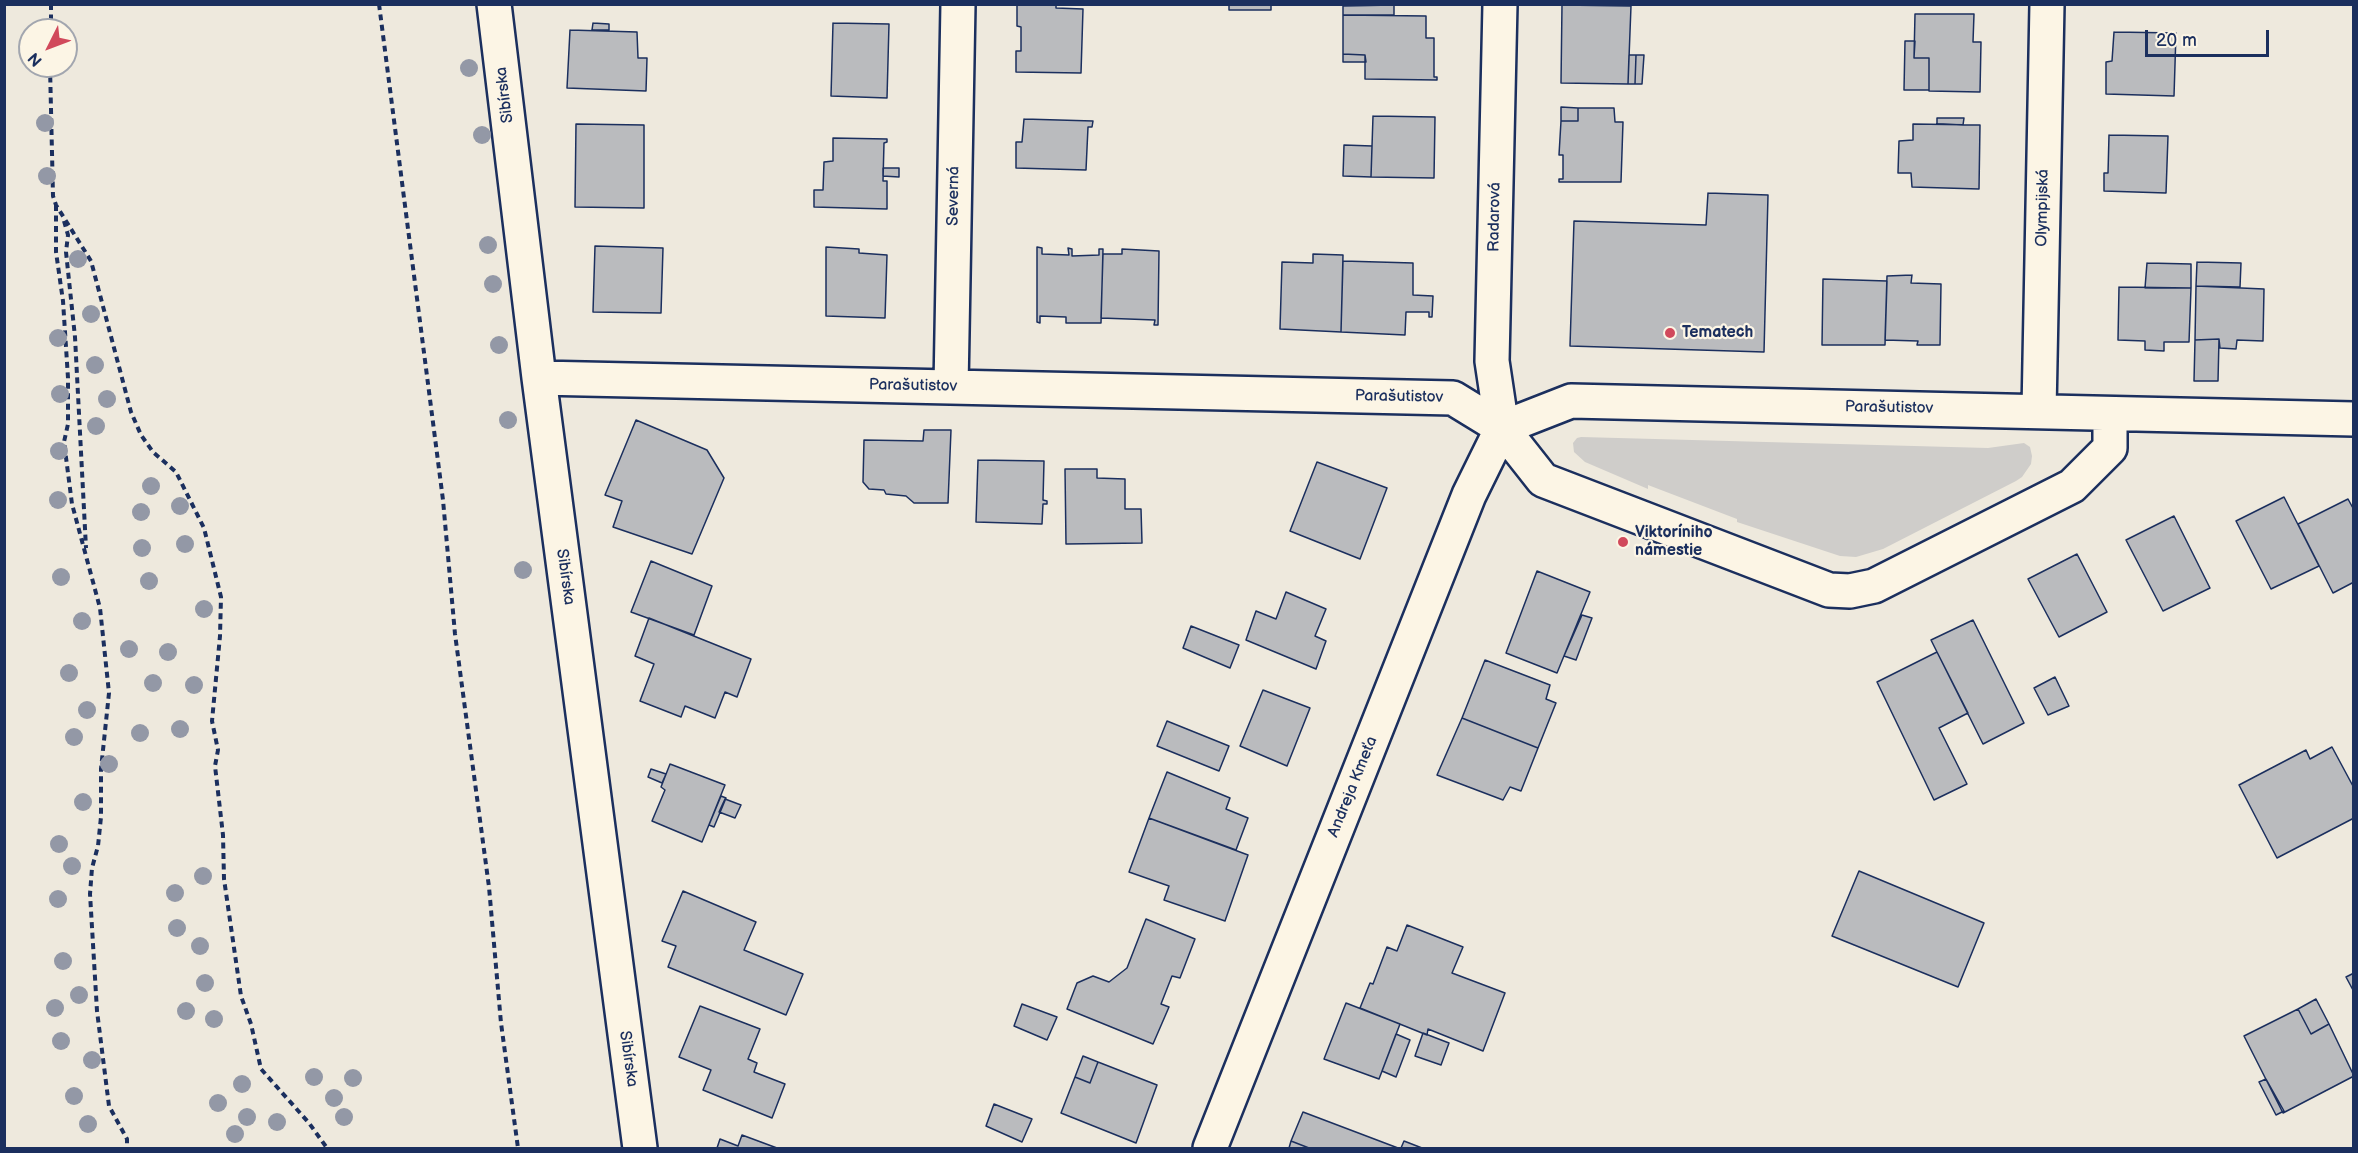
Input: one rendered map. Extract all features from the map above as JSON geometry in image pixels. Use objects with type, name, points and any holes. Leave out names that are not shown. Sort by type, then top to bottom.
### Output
[{"type":"street","name":"Sibírska","points":[[494,4],[539,378],[640,1149]]},
{"type":"street","name":"Severná","points":[[951,387],[958,4]]},
{"type":"street","name":"Radarová","points":[[1500,4],[1492,361],[1502,428]]},
{"type":"street","name":"Olympijská","points":[[2039,411],[2047,4]]},
{"type":"street","name":"Parašutistov","points":[[539,378],[1453,398],[1502,428],[1571,401],[2354,419]]},
{"type":"street","points":[[1502,428],[1543,480],[1551,484],[1829,590],[1850,591],[1874,586],[1893,578],[2072,486],[2110,448],[2110,414]]},
{"type":"street","name":"Andreja Kmeťa","points":[[1210,1149],[1469,495],[1502,428]]},
{"type":"path","points":[[379,4],[443,500],[455,634],[489,887],[501,1023],[518,1149]]},
{"type":"path","points":[[50,78],[53,196],[56,205],[91,261],[130,412],[141,435],[153,452],[176,472],[204,528],[221,597],[220,636],[212,721],[218,750],[215,772],[223,835],[224,879],[241,996],[253,1031],[261,1069],[309,1123],[327,1149]]},
{"type":"path","points":[[56,205],[56,252],[63,301],[68,378],[68,424],[64,442],[72,504],[100,608],[109,693],[100,769],[101,817],[90,894],[97,1011],[110,1106],[127,1139],[127,1149]]},
{"type":"path","points":[[62,214],[68,235],[66,252],[71,279],[75,337],[86,552]]},
{"type":"shaded area","points":[[1581,437],[1988,448],[2024,443],[2030,447],[2032,456],[2031,464],[2022,477],[2016,481],[1883,549],[1856,557],[1840,556],[1737,522],[1737,519],[1648,485],[1648,489],[1585,462],[1574,452],[1573,443]]},
{"type":"building","points":[[1017,4],[1056,4],[1056,8],[1083,9],[1081,73],[1016,72],[1016,51],[1021,51],[1021,27],[1017,26]]},
{"type":"building","points":[[1229,4],[1271,4],[1271,10],[1229,10]]},
{"type":"building","points":[[1394,5],[1394,15],[1343,15],[1343,6]]},
{"type":"building","points":[[1562,5],[1631,6],[1628,84],[1561,83]]},
{"type":"building","points":[[1915,14],[1974,14],[1973,42],[1981,42],[1980,92],[1929,91],[1929,58],[1914,58]]},
{"type":"building","points":[[1343,15],[1426,16],[1426,38],[1434,38],[1434,77],[1437,77],[1437,80],[1365,79],[1365,55],[1343,54]]},
{"type":"building","points":[[593,23],[609,24],[609,30],[592,30]]},
{"type":"building","points":[[833,23],[889,24],[887,98],[831,96]]},
{"type":"building","points":[[570,30],[637,32],[638,58],[647,58],[646,91],[567,88]]},
{"type":"building","points":[[2114,32],[2176,33],[2174,96],[2106,94],[2106,62],[2112,61]]},
{"type":"building","points":[[1905,41],[1915,41],[1914,58],[1929,58],[1929,90],[1904,90]]},
{"type":"building","points":[[1343,54],[1365,55],[1366,62],[1343,62]]},
{"type":"building","points":[[1629,55],[1636,55],[1635,84],[1628,84]]},
{"type":"building","points":[[1636,55],[1644,55],[1642,84],[1635,84]]},
{"type":"building","points":[[1561,107],[1578,108],[1578,121],[1561,121]]},
{"type":"building","points":[[1578,108],[1614,108],[1615,122],[1623,122],[1621,182],[1559,182],[1559,179],[1563,179],[1563,155],[1559,155],[1561,121],[1578,121]]},
{"type":"building","points":[[1373,116],[1435,117],[1434,178],[1371,177]]},
{"type":"building","points":[[1937,118],[1964,118],[1963,125],[1937,124]]},
{"type":"building","points":[[1024,119],[1093,121],[1092,127],[1088,127],[1086,170],[1016,168],[1016,142],[1022,142]]},
{"type":"building","points":[[576,124],[644,125],[644,208],[575,207]]},
{"type":"building","points":[[1913,124],[1980,125],[1979,189],[1912,187],[1911,173],[1898,173],[1899,141],[1913,140]]},
{"type":"building","points":[[2109,135],[2168,136],[2166,193],[2104,191],[2104,173],[2108,173]]},
{"type":"building","points":[[833,138],[887,139],[884,143],[883,181],[887,181],[887,209],[814,207],[814,190],[823,190],[824,162],[833,161]]},
{"type":"building","points":[[1344,145],[1372,146],[1371,177],[1343,176]]},
{"type":"building","points":[[883,168],[899,168],[899,177],[883,176]]},
{"type":"building","points":[[1708,193],[1768,195],[1764,352],[1570,346],[1574,221],[1706,225]]},
{"type":"building","points":[[595,246],[663,248],[661,313],[593,312]]},
{"type":"building","points":[[826,247],[859,249],[859,253],[887,255],[885,318],[826,316]]},
{"type":"building","points":[[1037,247],[1042,248],[1042,254],[1069,255],[1068,248],[1072,249],[1072,256],[1099,255],[1099,249],[1103,249],[1101,323],[1066,323],[1066,317],[1040,316],[1040,323],[1037,322]]},
{"type":"building","points":[[1122,249],[1159,251],[1158,325],[1154,325],[1155,320],[1101,318],[1103,254],[1122,254]]},
{"type":"building","points":[[1313,254],[1343,255],[1341,332],[1280,329],[1282,262],[1313,263]]},
{"type":"building","points":[[1343,261],[1413,263],[1413,295],[1433,296],[1432,317],[1429,317],[1429,312],[1406,312],[1405,335],[1341,332]]},
{"type":"building","points":[[2197,262],[2241,263],[2240,287],[2196,286]]},
{"type":"building","points":[[2147,263],[2191,264],[2191,288],[2145,288]]},
{"type":"building","points":[[1912,275],[1911,283],[1941,284],[1940,345],[1917,345],[1918,341],[1885,340],[1887,276]]},
{"type":"building","points":[[1823,279],[1887,281],[1885,345],[1822,345]]},
{"type":"building","points":[[2196,286],[2264,289],[2263,341],[2237,340],[2236,349],[2220,348],[2219,339],[2195,340]]},
{"type":"building","points":[[2119,287],[2191,288],[2189,342],[2164,342],[2164,351],[2145,350],[2145,341],[2118,340]]},
{"type":"building","points":[[2219,339],[2218,381],[2194,381],[2195,340]]},
{"type":"building","points":[[636,420],[707,450],[724,478],[692,554],[613,527],[622,501],[605,495]]},
{"type":"building","points":[[924,430],[951,430],[948,503],[914,503],[906,496],[886,494],[884,490],[869,489],[863,482],[864,440],[923,441]]},
{"type":"building","points":[[978,460],[1044,461],[1043,500],[1047,501],[1047,504],[1043,504],[1042,524],[976,522]]},
{"type":"building","points":[[1317,462],[1387,488],[1360,559],[1290,531]]},
{"type":"building","points":[[1065,469],[1097,469],[1097,478],[1125,479],[1125,509],[1141,509],[1142,543],[1066,544]]},
{"type":"building","points":[[2284,497],[2319,566],[2271,589],[2236,521]]},
{"type":"building","points":[[2348,499],[2354,510],[2354,582],[2333,593],[2298,524]]},
{"type":"building","points":[[2174,516],[2210,588],[2163,611],[2126,540]]},
{"type":"building","points":[[2077,554],[2107,612],[2059,637],[2028,579]]},
{"type":"building","points":[[651,561],[712,586],[694,635],[631,612]]},
{"type":"building","points":[[1537,571],[1590,592],[1557,673],[1506,653]]},
{"type":"building","points":[[1286,592],[1326,609],[1315,636],[1326,641],[1316,669],[1246,640],[1256,611],[1276,619]]},
{"type":"building","points":[[1582,615],[1592,618],[1576,660],[1564,656]]},
{"type":"building","points":[[649,618],[751,659],[737,697],[725,692],[715,718],[685,706],[681,717],[640,701],[654,664],[635,656]]},
{"type":"building","points":[[1973,620],[2024,723],[1983,744],[1931,640]]},
{"type":"building","points":[[1191,626],[1239,645],[1230,668],[1183,648]]},
{"type":"building","points":[[1937,652],[1968,713],[1939,728],[1967,784],[1934,800],[1877,682]]},
{"type":"building","points":[[1485,660],[1550,685],[1546,699],[1556,703],[1538,748],[1462,718]]},
{"type":"building","points":[[2055,677],[2069,706],[2048,715],[2034,688]]},
{"type":"building","points":[[1263,690],[1310,708],[1287,766],[1240,746]]},
{"type":"building","points":[[1462,718],[1538,748],[1521,791],[1510,787],[1503,800],[1437,775]]},
{"type":"building","points":[[1167,721],[1229,746],[1219,771],[1157,746]]},
{"type":"building","points":[[2332,747],[2354,788],[2354,818],[2277,858],[2239,785],[2306,750],[2310,759]]},
{"type":"building","points":[[670,764],[725,785],[702,842],[652,821],[665,790],[661,787]]},
{"type":"building","points":[[651,769],[666,774],[662,783],[648,777]]},
{"type":"building","points":[[1167,772],[1230,798],[1226,809],[1248,818],[1236,850],[1149,818]]},
{"type":"building","points":[[721,796],[726,798],[714,827],[709,825]]},
{"type":"building","points":[[725,799],[741,805],[735,818],[719,812]]},
{"type":"building","points":[[1149,818],[1248,855],[1225,921],[1164,900],[1169,886],[1129,872]]},
{"type":"building","points":[[1859,871],[1984,923],[1958,987],[1832,936]]},
{"type":"building","points":[[683,891],[756,922],[744,950],[803,974],[786,1015],[668,967],[676,946],[662,941]]},
{"type":"building","points":[[1146,919],[1195,939],[1180,978],[1172,976],[1161,1004],[1169,1007],[1153,1044],[1067,1009],[1077,983],[1093,976],[1109,982],[1127,968]]},
{"type":"building","points":[[1407,925],[1463,947],[1452,973],[1505,993],[1483,1051],[1428,1029],[1427,1035],[1360,1008],[1370,983],[1373,984],[1387,947],[1397,951]]},
{"type":"building","points":[[2354,973],[2354,992],[2346,977]]},
{"type":"building","points":[[2316,999],[2329,1024],[2311,1034],[2298,1009]]},
{"type":"building","points":[[1346,1003],[1400,1024],[1379,1079],[1324,1059]]},
{"type":"building","points":[[1022,1004],[1057,1017],[1047,1040],[1014,1026]]},
{"type":"building","points":[[700,1006],[760,1029],[748,1059],[757,1063],[754,1072],[785,1084],[772,1118],[703,1090],[711,1070],[679,1057]]},
{"type":"building","points":[[2298,1009],[2311,1034],[2329,1024],[2354,1076],[2283,1113],[2244,1036]]},
{"type":"building","points":[[1423,1033],[1449,1043],[1441,1065],[1415,1056]]},
{"type":"building","points":[[1396,1034],[1410,1040],[1396,1077],[1382,1071]]},
{"type":"building","points":[[1083,1056],[1098,1062],[1090,1083],[1075,1077]]},
{"type":"building","points":[[1098,1062],[1157,1085],[1136,1143],[1061,1113],[1075,1077],[1090,1083]]},
{"type":"building","points":[[2266,1079],[2284,1111],[2276,1115],[2259,1082]]},
{"type":"building","points":[[994,1104],[1032,1119],[1022,1142],[986,1126]]},
{"type":"building","points":[[1303,1112],[1398,1148],[1309,1148],[1291,1141]]},
{"type":"building","points":[[742,1135],[777,1148],[717,1148],[720,1139],[738,1146]]},
{"type":"building","points":[[1291,1141],[1309,1148],[1289,1148]]},
{"type":"building","points":[[1404,1141],[1422,1148],[1401,1148]]},
{"type":"place","name":"Tematech","points":[[1670,333]]},
{"type":"place","name":"Viktoríniho námestie","points":[[1623,542]]}]
